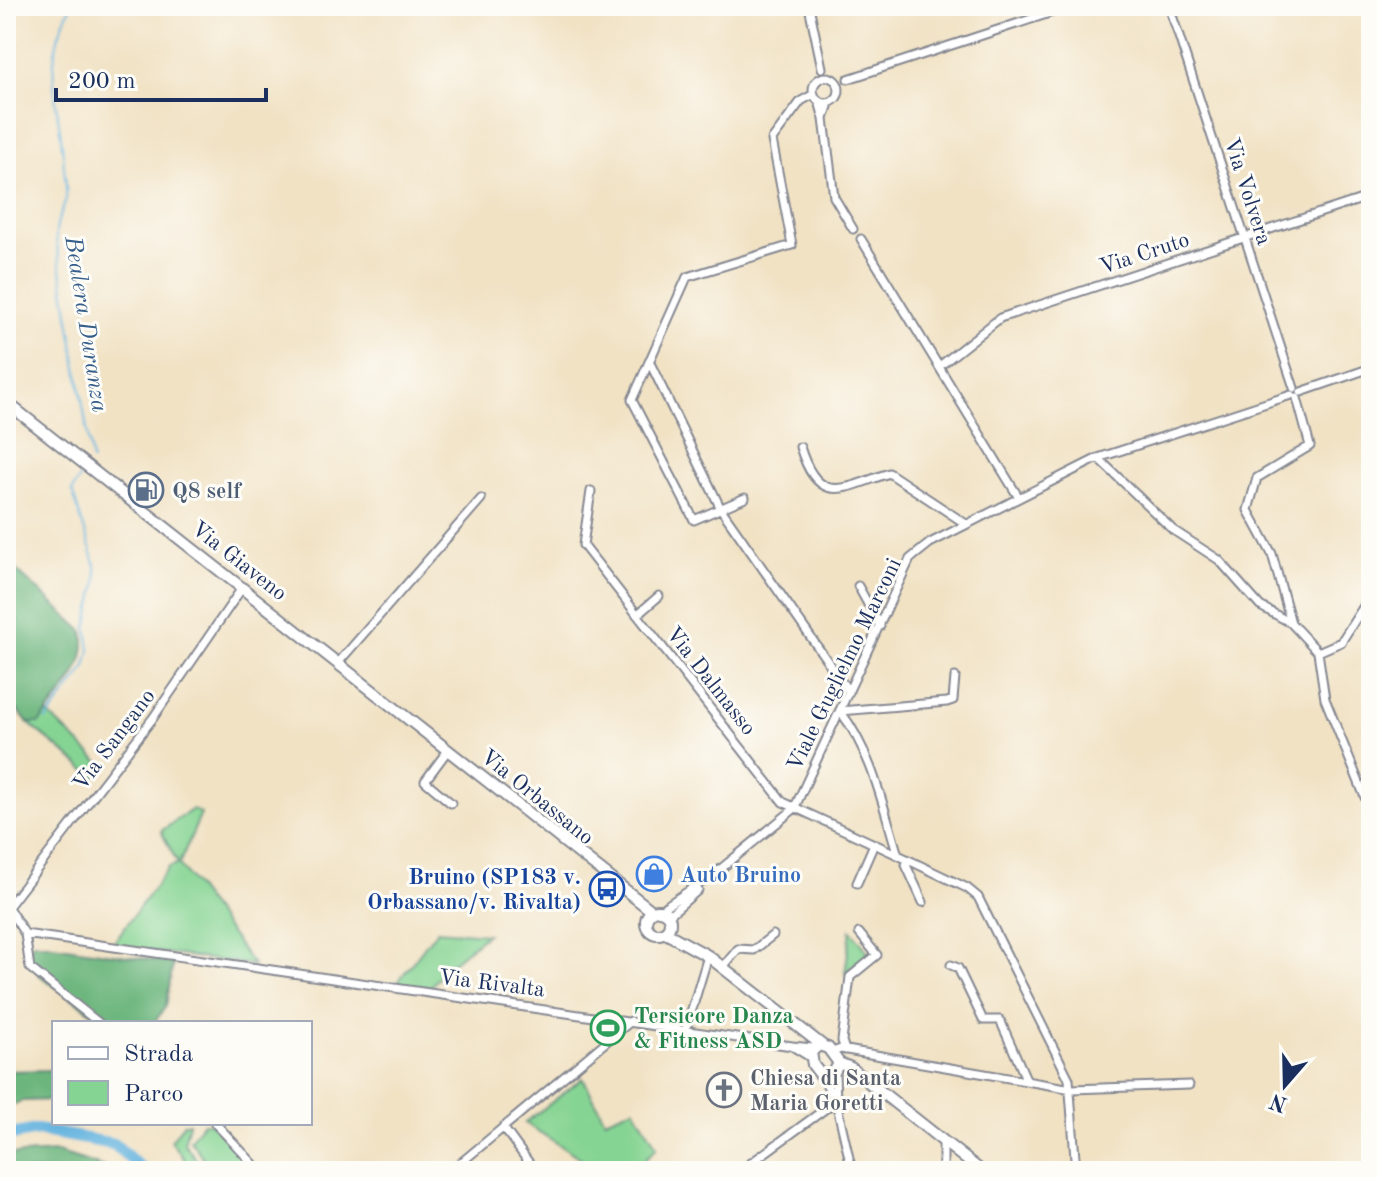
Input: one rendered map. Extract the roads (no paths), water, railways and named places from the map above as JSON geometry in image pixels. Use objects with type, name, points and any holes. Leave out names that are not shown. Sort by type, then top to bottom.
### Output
[{"type":"main road","name":"Via Giaveno","points":[[6,402],[448,750]]},
{"type":"main road","name":"Via Orbassano","points":[[448,750],[791,1021],[837,1069]]},
{"type":"main road","name":"Via Orbassano","points":[[820,1051],[820,1074]]},
{"type":"main road","points":[[820,1074],[837,1069],[859,1075],[981,1171]]},
{"type":"street","points":[[809,6],[822,68],[839,92]]},
{"type":"street","points":[[853,229],[834,197],[824,119],[814,87],[828,79],[848,79],[1071,6]]},
{"type":"street","name":"Via Volvera","points":[[1169,6],[1296,393],[1310,446],[1257,478],[1247,506],[1272,554],[1291,623],[1318,652]]},
{"type":"street","points":[[824,119],[829,103],[848,79]]},
{"type":"street","points":[[745,498],[694,520],[632,400],[687,277],[792,245],[772,140],[801,101],[817,98],[829,103]]},
{"type":"street","name":"Via Cruto","points":[[941,365],[1000,318],[1371,196]]},
{"type":"street","points":[[861,239],[941,365],[1019,498]]},
{"type":"street","points":[[650,363],[721,509],[849,692]]},
{"type":"street","name":"Viale Guglielmo Marconi","points":[[660,918],[794,809],[910,559],[930,543],[1098,458],[1371,368]]},
{"type":"street","points":[[800,447],[809,474],[827,487],[851,489],[889,473],[966,524]]},
{"type":"street","points":[[1098,458],[1173,530],[1219,560],[1260,606],[1291,623]]},
{"type":"street","name":"Via Dalmasso","points":[[591,491],[583,545],[783,802],[975,892],[1072,1089]]},
{"type":"street","points":[[338,663],[481,499]]},
{"type":"street","points":[[858,586],[880,626]]},
{"type":"street","name":"Via Sangano","points":[[7,906],[153,718],[242,588]]},
{"type":"street","points":[[1371,595],[1341,642],[1318,652],[1325,699],[1371,812]]},
{"type":"street","points":[[637,615],[659,596]]},
{"type":"street","points":[[840,711],[947,702],[953,700],[955,677]]},
{"type":"street","points":[[840,711],[852,727],[870,765],[898,855]]},
{"type":"street","name":"Via Orbassano","points":[[448,750],[425,781],[451,803]]},
{"type":"street","points":[[857,883],[874,844]]},
{"type":"street","points":[[908,860],[906,865],[923,902]]},
{"type":"street","points":[[7,906],[25,934],[26,955],[37,976],[96,1021]]},
{"type":"street","points":[[852,1171],[836,1101],[837,1069],[845,1050],[842,1041],[850,977],[877,955],[859,933]]},
{"type":"street","name":"Via Rivalta","points":[[25,934],[820,1051],[845,1050],[1072,1089],[1189,1085]]},
{"type":"street","points":[[723,967],[738,949],[754,950],[773,935]]},
{"type":"street","points":[[686,1029],[708,956]]},
{"type":"street","points":[[951,965],[958,968],[983,1020],[1000,1020],[1027,1081]]},
{"type":"street","points":[[451,1171],[631,1021]]},
{"type":"street","points":[[820,1074],[836,1101]]},
{"type":"street","points":[[1072,1089],[1076,1171]]},
{"type":"street","points":[[740,1171],[836,1101]]},
{"type":"street","points":[[217,1125],[260,1171]]},
{"type":"street","points":[[503,1127],[535,1171]]},
{"type":"street","points":[[943,1142],[943,1171]]},
{"type":"waterway","name":"Bealera Duranza","points":[[71,6],[61,28],[53,68],[66,192],[56,239],[92,461]]},
{"type":"waterway","name":"Bealera Duranza","points":[[46,720],[86,667],[90,650],[87,628],[97,582],[96,566],[72,491],[82,474]]},
{"type":"waterway","points":[[6,1136],[37,1130],[114,1144],[144,1171]]},
{"type":"place","name":"Q8 self","points":[[146,490]]},
{"type":"place","name":"Auto Bruino","points":[[654,874]]},
{"type":"place","name":"Bruino (SP183 v. Orbassano/v. Rivalta)","points":[[607,889]]},
{"type":"place","name":"Tersicore Danza & Fitness ASD","points":[[608,1028]]},
{"type":"place","name":"Chiesa di Santa Maria Goretti","points":[[724,1090]]}]
